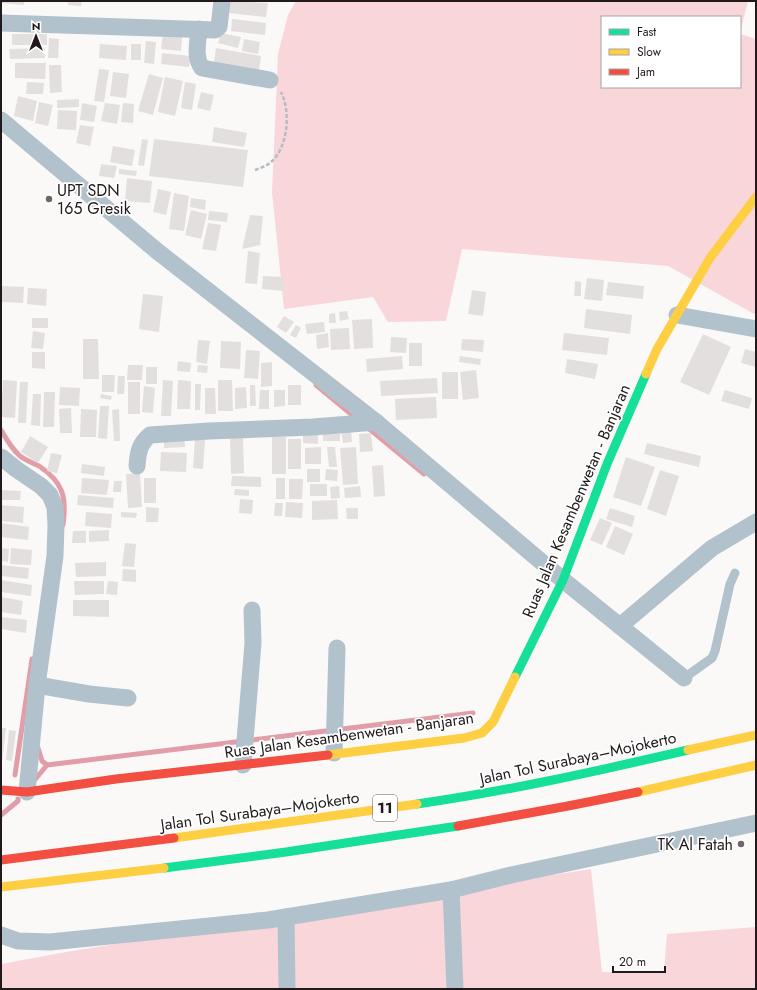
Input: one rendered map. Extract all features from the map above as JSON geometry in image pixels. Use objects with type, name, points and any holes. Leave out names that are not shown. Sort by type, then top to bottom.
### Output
[{"type":"main road","name":"Ruas Jalan Kesambenwetan - Banjaran","points":[[1,790],[27,792],[116,779],[464,738],[482,733],[493,722],[563,580],[607,464],[657,348],[710,258],[756,197]]},
{"type":"main road","name":"Jalan Tol Surabaya–Mojokerto","points":[[1,860],[184,837],[477,794],[610,768],[756,735]]},
{"type":"main road","name":"11","points":[[1,887],[228,861],[404,834],[569,806],[756,765]]},
{"type":"street","points":[[1,23],[215,30],[219,26],[222,1]]},
{"type":"street","points":[[199,29],[197,55],[198,63],[202,68],[270,80]]},
{"type":"street","points":[[1,120],[157,251],[376,422],[563,580],[684,678]]},
{"type":"street","points":[[677,315],[756,329]]},
{"type":"street","points":[[137,466],[138,451],[144,440],[150,436],[209,431],[313,427],[376,422]]},
{"type":"street","points":[[1,457],[41,486],[50,495],[55,507],[56,525],[54,556],[38,685],[27,792]]},
{"type":"street","points":[[620,626],[712,548],[756,522]]},
{"type":"street","points":[[243,765],[252,644],[252,610]]},
{"type":"street","points":[[334,753],[337,648]]},
{"type":"street","points":[[38,685],[89,694],[128,698]]},
{"type":"street","points":[[1,935],[18,941],[50,942],[286,917],[451,890],[518,873],[756,823]]},
{"type":"street","points":[[451,890],[455,989]]},
{"type":"street","points":[[286,917],[287,989]]},
{"type":"lane","points":[[684,678],[712,658],[715,651],[730,584],[735,572]]},
{"type":"path","points":[[254,170],[271,162],[282,149],[286,130],[287,111],[282,94],[270,80]]},
{"type":"shaded area","points":[[296,1],[748,1],[741,29],[741,16],[601,16],[601,88],[741,88],[741,34],[756,39],[756,315],[668,266],[462,249],[446,321],[388,322],[373,297],[284,309],[272,192],[278,54],[288,15]]},
{"type":"shaded area","points":[[591,869],[602,972],[664,972],[667,934],[756,927],[756,989],[3,989],[1,987],[1,964],[72,951]]},
{"type":"building","points":[[2,1],[24,1],[24,5],[2,3]]},
{"type":"building","points":[[68,1],[82,1],[81,6],[68,5]]},
{"type":"building","points":[[230,1],[268,3],[266,17],[229,13]]},
{"type":"building","points":[[232,19],[266,23],[265,35],[231,31]]},
{"type":"building","points":[[221,33],[241,37],[238,48],[218,43]]},
{"type":"building","points":[[12,34],[47,34],[47,45],[12,45]]},
{"type":"building","points":[[163,34],[182,36],[181,51],[161,49]]},
{"type":"building","points":[[49,38],[59,39],[58,58],[48,58]]},
{"type":"building","points":[[244,39],[260,42],[258,54],[242,51]]},
{"type":"building","points":[[146,41],[156,42],[154,64],[144,63]]},
{"type":"building","points":[[100,44],[127,46],[126,60],[99,58]]},
{"type":"building","points":[[131,44],[141,44],[141,60],[131,60]]},
{"type":"building","points":[[45,48],[45,58],[10,59],[9,49]]},
{"type":"building","points":[[216,48],[261,56],[259,70],[214,63]]},
{"type":"building","points":[[162,53],[191,56],[189,67],[161,64]]},
{"type":"building","points":[[15,63],[46,63],[45,79],[15,78]]},
{"type":"building","points":[[49,65],[61,65],[62,92],[50,93]]},
{"type":"building","points":[[99,69],[109,70],[104,102],[94,101]]},
{"type":"building","points":[[113,72],[129,74],[126,98],[110,96]]},
{"type":"building","points":[[149,74],[163,78],[153,115],[138,111]]},
{"type":"building","points":[[165,77],[183,81],[175,116],[158,112]]},
{"type":"building","points":[[27,82],[44,83],[43,94],[26,94]]},
{"type":"building","points":[[185,82],[196,84],[192,110],[181,108]]},
{"type":"building","points":[[201,92],[214,95],[210,111],[197,108]]},
{"type":"building","points":[[18,96],[37,101],[33,121],[14,116]]},
{"type":"building","points":[[79,99],[79,107],[57,108],[57,100]]},
{"type":"building","points":[[39,102],[53,105],[48,126],[35,123]]},
{"type":"building","points":[[82,103],[97,106],[94,122],[80,120]]},
{"type":"building","points":[[105,103],[120,105],[117,124],[101,121]]},
{"type":"building","points":[[123,103],[134,104],[133,123],[121,122]]},
{"type":"building","points":[[58,110],[77,111],[76,130],[57,129]]},
{"type":"building","points":[[80,125],[94,127],[90,146],[76,143]]},
{"type":"building","points":[[214,127],[247,133],[244,147],[212,142]]},
{"type":"building","points":[[142,139],[148,140],[144,166],[138,165]]},
{"type":"building","points":[[154,139],[248,150],[243,187],[149,176]]},
{"type":"building","points":[[113,146],[135,150],[132,166],[110,162]]},
{"type":"building","points":[[101,164],[117,166],[114,178],[99,176]]},
{"type":"building","points":[[119,169],[137,171],[136,176],[119,174]]},
{"type":"building","points":[[127,178],[152,181],[150,203],[125,201]]},
{"type":"building","points":[[158,189],[171,192],[166,215],[153,212]]},
{"type":"building","points":[[174,193],[189,196],[184,231],[169,229]]},
{"type":"building","points":[[191,198],[206,200],[205,210],[190,207]]},
{"type":"building","points":[[191,210],[207,214],[201,239],[185,235]]},
{"type":"building","points":[[209,211],[228,213],[227,222],[208,220]]},
{"type":"building","points":[[250,215],[263,216],[260,245],[242,249]]},
{"type":"building","points":[[208,223],[221,225],[216,251],[202,249]]},
{"type":"building","points":[[248,251],[260,253],[257,284],[245,283]]},
{"type":"building","points":[[263,276],[284,277],[284,291],[262,289]]},
{"type":"building","points":[[587,278],[604,280],[602,301],[584,299]]},
{"type":"building","points":[[575,281],[581,282],[581,296],[574,296]]},
{"type":"building","points":[[608,282],[644,286],[643,299],[606,295]]},
{"type":"building","points":[[1,286],[24,287],[23,303],[1,302]]},
{"type":"building","points":[[28,288],[47,289],[46,306],[27,304]]},
{"type":"building","points":[[472,290],[486,292],[483,316],[468,314]]},
{"type":"building","points":[[143,294],[163,296],[159,332],[139,329]]},
{"type":"building","points":[[586,309],[632,315],[630,334],[584,328]]},
{"type":"building","points":[[347,311],[349,319],[340,321],[339,312]]},
{"type":"building","points":[[335,313],[336,323],[329,323],[329,314]]},
{"type":"building","points":[[284,316],[294,322],[286,333],[277,327]]},
{"type":"building","points":[[32,318],[48,318],[48,328],[32,328]]},
{"type":"building","points":[[372,319],[373,348],[354,349],[352,320]]},
{"type":"building","points":[[324,322],[325,332],[307,334],[305,324]]},
{"type":"building","points":[[296,325],[301,328],[296,338],[290,335]]},
{"type":"building","points":[[349,328],[350,349],[331,350],[330,329]]},
{"type":"building","points":[[33,331],[45,333],[43,349],[31,348]]},
{"type":"building","points":[[328,333],[329,347],[317,349],[316,335]]},
{"type":"building","points":[[564,333],[609,338],[607,355],[562,350]]},
{"type":"building","points":[[703,334],[731,347],[709,395],[680,382]]},
{"type":"building","points":[[391,337],[407,338],[406,353],[390,352]]},
{"type":"building","points":[[83,339],[98,339],[99,379],[83,379]]},
{"type":"building","points":[[462,339],[484,340],[483,352],[461,350]]},
{"type":"building","points":[[198,340],[210,341],[207,364],[196,362]]},
{"type":"building","points":[[221,341],[241,342],[240,369],[220,368]]},
{"type":"building","points":[[409,343],[422,343],[422,366],[409,366]]},
{"type":"building","points":[[745,349],[756,352],[756,367],[741,363]]},
{"type":"building","points":[[246,350],[260,351],[258,379],[244,378]]},
{"type":"building","points":[[32,352],[45,352],[45,369],[32,368]]},
{"type":"building","points":[[402,356],[403,369],[367,372],[366,359]]},
{"type":"building","points":[[460,356],[481,359],[480,365],[459,362]]},
{"type":"building","points":[[567,359],[598,364],[595,379],[565,373]]},
{"type":"building","points":[[178,361],[191,363],[190,372],[177,371]]},
{"type":"building","points":[[272,362],[272,386],[261,387],[261,363]]},
{"type":"building","points":[[128,365],[143,365],[142,380],[127,380]]},
{"type":"building","points":[[198,365],[208,366],[207,373],[197,372]]},
{"type":"building","points":[[146,367],[157,367],[157,384],[146,384]]},
{"type":"building","points":[[476,370],[479,398],[463,400],[460,372]]},
{"type":"building","points":[[442,372],[458,372],[458,399],[442,399]]},
{"type":"building","points":[[102,375],[115,375],[114,392],[102,392]]},
{"type":"building","points":[[118,376],[125,376],[124,394],[117,394]]},
{"type":"building","points":[[437,378],[438,393],[381,396],[380,381]]},
{"type":"building","points":[[3,380],[17,381],[15,418],[1,417]]},
{"type":"building","points":[[163,380],[173,381],[171,416],[161,416]]},
{"type":"building","points":[[178,380],[191,381],[190,409],[177,409]]},
{"type":"building","points":[[218,380],[232,380],[233,411],[218,411]]},
{"type":"building","points":[[20,382],[28,382],[26,423],[18,423]]},
{"type":"building","points":[[128,382],[140,382],[140,414],[128,414]]},
{"type":"building","points":[[195,384],[201,384],[200,410],[195,410]]},
{"type":"building","points":[[250,385],[255,385],[256,406],[250,406]]},
{"type":"building","points":[[288,385],[301,385],[301,405],[288,405]]},
{"type":"building","points":[[144,386],[155,388],[153,413],[142,412]]},
{"type":"building","points":[[60,387],[80,388],[79,406],[59,405]]},
{"type":"building","points":[[246,387],[247,408],[235,409],[235,388]]},
{"type":"building","points":[[205,388],[215,388],[216,414],[205,414]]},
{"type":"building","points":[[260,390],[269,390],[269,409],[259,409]]},
{"type":"building","points":[[274,390],[285,390],[285,406],[274,407]]},
{"type":"building","points":[[725,390],[752,398],[749,409],[721,401]]},
{"type":"building","points":[[44,392],[55,392],[54,427],[43,427]]},
{"type":"building","points":[[33,394],[41,394],[40,426],[31,425]]},
{"type":"building","points":[[101,394],[112,396],[111,400],[100,398]]},
{"type":"building","points":[[436,397],[437,418],[396,420],[395,399]]},
{"type":"building","points":[[100,406],[109,406],[107,439],[98,438]]},
{"type":"building","points":[[71,408],[72,433],[60,433],[59,409]]},
{"type":"building","points":[[81,409],[97,410],[96,437],[80,437]]},
{"type":"building","points":[[119,409],[120,441],[114,441],[112,410]]},
{"type":"building","points":[[351,429],[352,442],[343,443],[341,431]]},
{"type":"building","points":[[323,433],[340,433],[340,441],[323,441]]},
{"type":"building","points":[[371,433],[373,451],[360,452],[359,434]]},
{"type":"building","points":[[303,434],[318,435],[318,444],[303,443]]},
{"type":"building","points":[[184,435],[185,447],[164,448],[164,436]]},
{"type":"building","points":[[30,436],[48,447],[38,463],[21,452]]},
{"type":"building","points":[[272,437],[286,437],[286,474],[272,474]]},
{"type":"building","points":[[230,438],[243,438],[244,473],[231,474]]},
{"type":"building","points":[[195,439],[205,440],[203,469],[193,468]]},
{"type":"building","points":[[288,439],[301,439],[301,469],[288,469]]},
{"type":"building","points":[[647,443],[701,456],[699,467],[644,454]]},
{"type":"building","points":[[321,447],[321,464],[305,464],[305,448]]},
{"type":"building","points":[[327,447],[335,447],[337,467],[329,467]]},
{"type":"building","points":[[356,447],[358,484],[343,485],[340,448]]},
{"type":"building","points":[[161,452],[187,453],[186,472],[160,471]]},
{"type":"building","points":[[51,453],[62,455],[57,473],[47,471]]},
{"type":"building","points":[[626,457],[655,467],[641,506],[613,497]]},
{"type":"building","points":[[82,464],[105,467],[104,476],[81,473]]},
{"type":"building","points":[[383,465],[385,496],[374,497],[372,466]]},
{"type":"building","points":[[307,469],[320,469],[320,482],[307,482]]},
{"type":"building","points":[[326,469],[338,470],[337,481],[325,480]]},
{"type":"building","points":[[660,470],[679,476],[666,516],[647,509]]},
{"type":"building","points":[[140,473],[142,507],[128,508],[126,474]]},
{"type":"building","points":[[232,476],[261,477],[261,487],[231,486]]},
{"type":"building","points":[[82,478],[109,480],[107,495],[81,493]]},
{"type":"building","points":[[144,478],[156,478],[156,503],[144,503]]},
{"type":"building","points":[[276,478],[285,478],[285,499],[276,499]]},
{"type":"building","points":[[289,479],[303,479],[302,499],[289,499]]},
{"type":"building","points":[[114,481],[122,481],[121,492],[113,492]]},
{"type":"building","points":[[310,484],[327,484],[327,496],[310,496]]},
{"type":"building","points":[[339,486],[340,498],[331,499],[330,487]]},
{"type":"building","points":[[360,486],[361,497],[345,498],[344,488]]},
{"type":"building","points":[[235,489],[249,490],[249,496],[234,495]]},
{"type":"building","points":[[1,490],[21,491],[20,500],[1,500]]},
{"type":"building","points":[[78,495],[114,498],[113,508],[77,505]]},
{"type":"building","points":[[240,499],[253,500],[252,514],[239,513]]},
{"type":"building","points":[[337,500],[338,519],[312,520],[312,501]]},
{"type":"building","points":[[286,502],[303,503],[302,518],[285,517]]},
{"type":"building","points":[[275,503],[283,503],[282,516],[274,516]]},
{"type":"building","points":[[1,505],[24,507],[23,523],[1,521]]},
{"type":"building","points":[[146,507],[159,508],[158,522],[146,522]]},
{"type":"building","points":[[346,508],[358,508],[358,519],[347,519]]},
{"type":"building","points":[[610,508],[635,516],[632,527],[606,519]]},
{"type":"building","points":[[86,512],[112,514],[111,528],[85,526]]},
{"type":"building","points":[[121,512],[137,513],[136,518],[121,517]]},
{"type":"building","points":[[600,518],[612,523],[602,545],[590,540]]},
{"type":"building","points":[[1,523],[29,527],[28,540],[1,537]]},
{"type":"building","points":[[615,526],[633,534],[624,555],[606,547]]},
{"type":"building","points":[[109,530],[109,541],[89,542],[89,531]]},
{"type":"building","points":[[73,531],[86,531],[86,543],[72,543]]},
{"type":"building","points":[[125,543],[136,544],[134,567],[122,566]]},
{"type":"building","points":[[1,548],[9,549],[8,562],[1,561]]},
{"type":"building","points":[[11,548],[32,550],[31,565],[10,564]]},
{"type":"building","points":[[106,562],[106,576],[76,577],[75,563]]},
{"type":"building","points":[[1,565],[29,568],[28,579],[1,576]]},
{"type":"building","points":[[123,569],[136,570],[136,582],[122,581]]},
{"type":"building","points":[[1,580],[32,585],[31,596],[1,592]]},
{"type":"building","points":[[74,581],[104,581],[104,594],[75,595]]},
{"type":"building","points":[[108,581],[118,582],[117,595],[106,594]]},
{"type":"building","points":[[1,597],[23,601],[21,615],[1,612]]},
{"type":"building","points":[[73,600],[109,600],[109,617],[73,616]]},
{"type":"building","points":[[1,617],[27,620],[26,633],[1,629]]},
{"type":"building","points":[[1,728],[6,728],[2,762],[1,762]]},
{"type":"building","points":[[9,730],[16,731],[12,761],[6,760]]},
{"type":"waterway","points":[[316,385],[357,419]]},
{"type":"waterway","points":[[367,427],[424,474]]},
{"type":"waterway","points":[[1,430],[20,456],[39,466],[58,484],[62,491],[64,506],[63,525]]},
{"type":"waterway","points":[[15,775],[32,659]]},
{"type":"waterway","points":[[33,782],[47,765],[473,713]]},
{"type":"waterway","points":[[38,748],[42,761],[47,765]]},
{"type":"waterway","points":[[1,815],[18,801],[18,799]]},
{"type":"traffic: fast","points":[[515,677],[563,580],[607,464],[646,374]]},
{"type":"traffic: fast","points":[[417,804],[553,780],[688,750]]},
{"type":"traffic: fast","points":[[164,868],[286,852],[458,826]]},
{"type":"traffic: slow","points":[[646,374],[657,349],[710,258],[756,197]]},
{"type":"traffic: slow","points":[[328,755],[464,738],[482,733],[493,722],[515,677]]},
{"type":"traffic: slow","points":[[688,750],[756,735]]},
{"type":"traffic: slow","points":[[638,792],[756,765]]},
{"type":"traffic: slow","points":[[174,838],[417,804]]},
{"type":"traffic: slow","points":[[1,887],[164,868]]},
{"type":"traffic: jam","points":[[1,790],[27,792],[116,779],[328,755]]},
{"type":"traffic: jam","points":[[458,826],[638,792]]},
{"type":"traffic: jam","points":[[1,860],[174,838]]},
{"type":"place","name":"UPT SDN 165 Gresik","points":[[49,199]]},
{"type":"place","name":"TK Al Fatah","points":[[741,844]]}]
